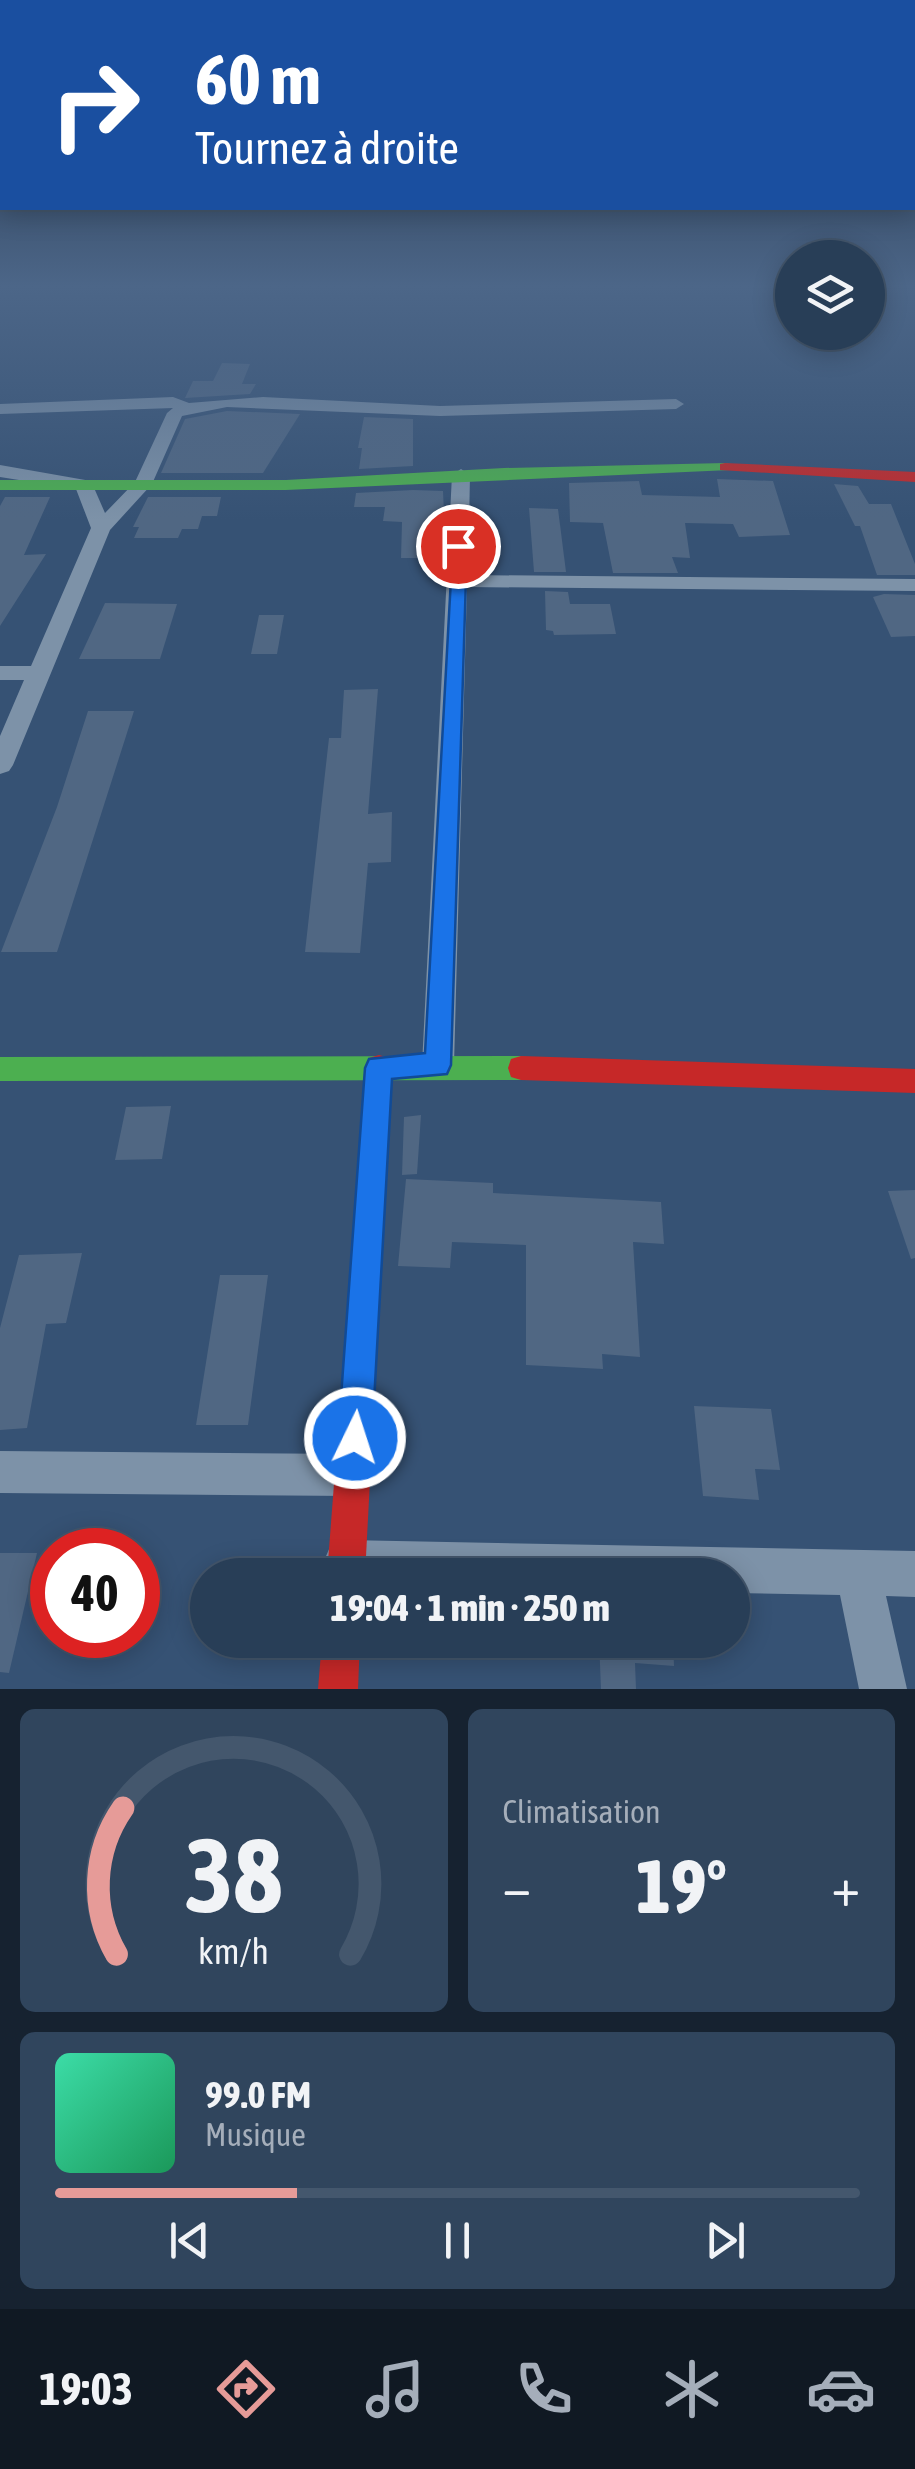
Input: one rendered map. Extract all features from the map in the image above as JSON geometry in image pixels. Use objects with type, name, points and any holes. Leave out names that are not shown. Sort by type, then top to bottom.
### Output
[{"type":"street","points":[[0,408],[174,402],[185,407],[272,403],[438,412],[676,404]]},
{"type":"street","points":[[0,766],[101,528],[143,484],[175,413],[185,407]]},
{"type":"street","points":[[0,486],[286,486],[741,466],[915,476]]},
{"type":"street","points":[[0,470],[84,485]]},
{"type":"street","points":[[438,1065],[461,476]]},
{"type":"street","points":[[84,485],[101,528]]},
{"type":"street","points":[[457,581],[915,585]]},
{"type":"street","points":[[0,673],[40,672]]},
{"type":"street","points":[[0,1069],[438,1065],[915,1082]]},
{"type":"street","points":[[347,1558],[379,1068]]},
{"type":"street","points":[[0,1472],[352,1475]]},
{"type":"street","points":[[750,1572],[915,1574]]},
{"type":"street","points":[[858,1573],[883,1689]]},
{"type":"street","points":[[338,1689],[340,1658]]},
{"type":"building","points":[[222,363],[250,364],[242,384],[256,384],[250,394],[185,398],[193,381],[213,381]]},
{"type":"building","points":[[227,411],[300,414],[263,473],[161,473],[185,419]]},
{"type":"building","points":[[364,417],[413,419],[413,466],[359,469],[362,448],[358,448]]},
{"type":"building","points":[[717,479],[773,481],[790,535],[739,537],[733,524],[685,523],[690,558],[672,557],[678,573],[613,573],[603,523],[570,522],[569,483],[639,481],[642,495],[720,497]]},
{"type":"building","points":[[834,484],[858,486],[869,504],[891,504],[915,564],[915,575],[877,575],[860,526],[855,526]]},
{"type":"building","points":[[443,491],[445,536],[432,536],[432,558],[401,558],[402,522],[383,521],[385,507],[354,507],[356,493]]},
{"type":"building","points":[[5,497],[50,497],[24,555],[46,554],[0,626],[0,506]]},
{"type":"building","points":[[148,497],[221,497],[217,516],[202,516],[198,529],[182,529],[178,538],[134,538],[139,527],[133,527]]},
{"type":"building","points":[[529,508],[558,509],[566,572],[534,572]]},
{"type":"building","points":[[545,591],[568,592],[570,604],[610,604],[616,634],[554,635],[546,630]]},
{"type":"building","points":[[915,595],[915,636],[891,637],[873,597]]},
{"type":"building","points":[[105,603],[177,604],[160,659],[79,659]]},
{"type":"building","points":[[259,615],[284,615],[277,654],[251,654]]},
{"type":"building","points":[[378,689],[368,814],[392,812],[391,862],[368,863],[360,953],[305,952],[329,738],[341,738],[344,690]]},
{"type":"building","points":[[88,711],[134,711],[57,952],[1,952],[57,807]]},
{"type":"building","points":[[171,1106],[162,1159],[115,1160],[126,1107]]},
{"type":"building","points":[[421,1115],[417,1174],[402,1175],[404,1117]]},
{"type":"building","points":[[406,1179],[493,1183],[493,1193],[661,1202],[664,1244],[633,1242],[640,1357],[602,1354],[603,1369],[526,1365],[526,1245],[452,1242],[450,1268],[398,1266]]},
{"type":"building","points":[[915,1190],[915,1258],[911,1259],[888,1191]]},
{"type":"building","points":[[82,1253],[66,1323],[46,1324],[27,1428],[0,1430],[0,1328],[19,1255]]},
{"type":"building","points":[[220,1275],[268,1275],[248,1425],[196,1425]]},
{"type":"building","points":[[694,1406],[771,1409],[780,1470],[755,1469],[759,1500],[703,1496]]},
{"type":"building","points":[[0,1553],[30,1553],[30,1583],[9,1673],[0,1672]]},
{"type":"building","points":[[600,1658],[674,1658],[674,1666],[635,1663],[636,1689],[601,1689]]},
{"type":"traffic: fast","points":[[0,485],[286,485],[504,473],[725,467]]},
{"type":"traffic: fast","points":[[0,1069],[521,1068]]},
{"type":"traffic: jam","points":[[725,467],[915,477]]},
{"type":"traffic: jam","points":[[347,1558],[379,1067]]},
{"type":"traffic: jam","points":[[521,1068],[915,1081]]},
{"type":"traffic: jam","points":[[338,1689],[340,1658]]},
{"type":"route","points":[[355,1438],[379,1068],[438,1065],[458,546]]}]
